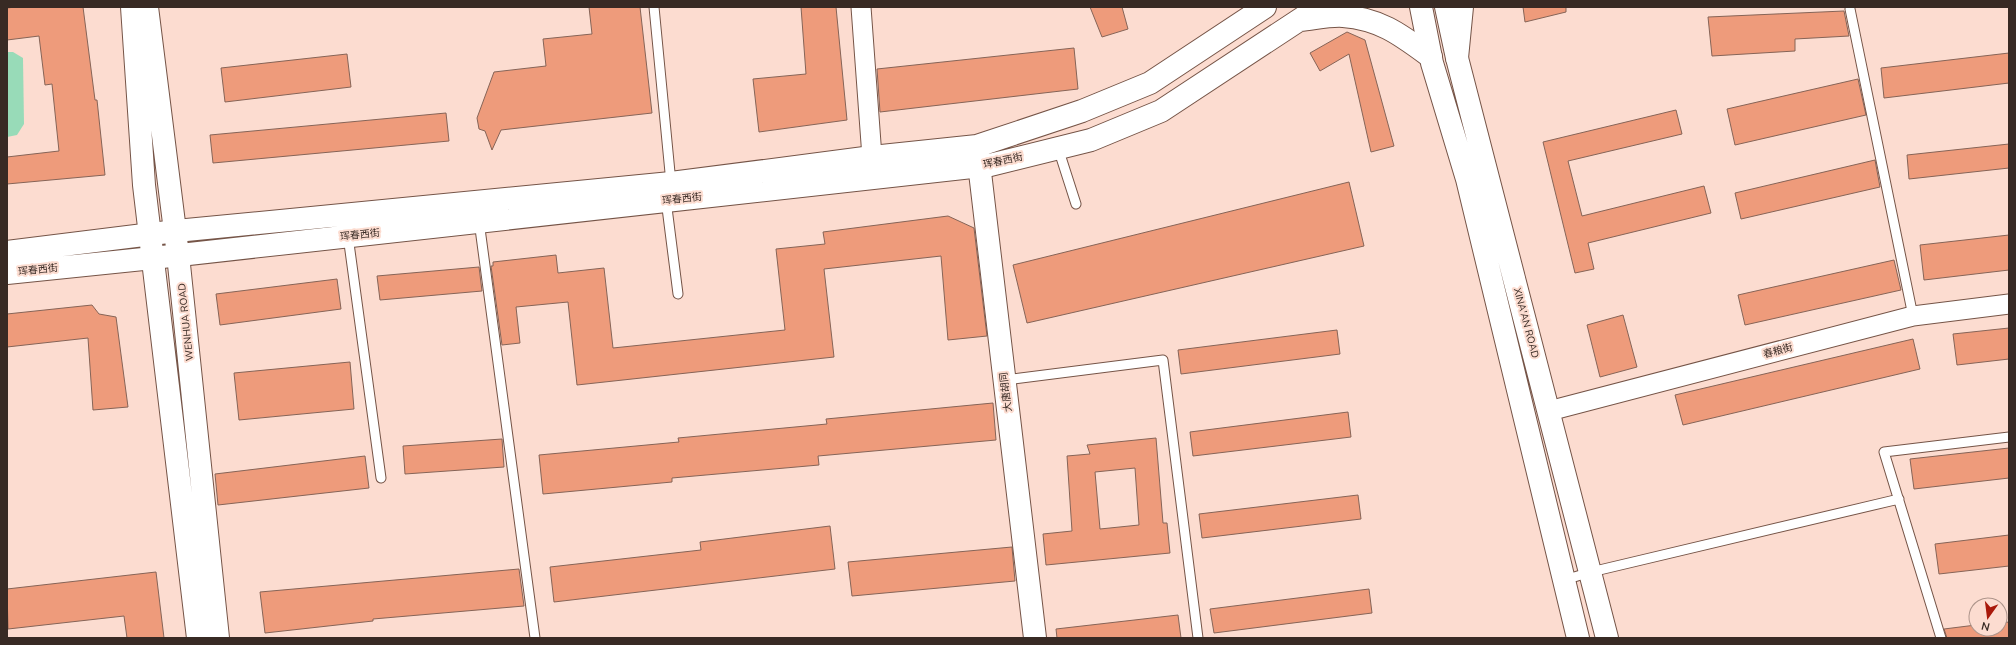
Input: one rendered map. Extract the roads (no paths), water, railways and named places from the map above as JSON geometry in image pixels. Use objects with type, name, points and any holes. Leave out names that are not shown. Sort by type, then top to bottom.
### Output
[{"type":"main road","points":[[132,7],[144,185],[198,638]]},
{"type":"main road","name":"WENHUA ROAD","points":[[146,7],[176,232],[218,638]]},
{"type":"main road","name":"珲春西街","points":[[7,273],[479,221],[668,192],[872,157],[979,156],[1150,83],[1265,7]]},
{"type":"main road","name":"珲春西街","points":[[7,252],[176,232],[668,192],[1058,148],[1091,140],[1161,111],[1319,7]]},
{"type":"main road","name":"XINA'AN ROAD","points":[[1421,7],[1431,56],[1477,175],[1550,411],[1607,638]]},
{"type":"main road","name":"XINA'AN ROAD","points":[[1446,7],[1457,58],[1477,175],[1564,580],[1578,638]]},
{"type":"main road","points":[[1457,58],[1462,7]]},
{"type":"main road","points":[[1298,20],[1342,16],[1378,22],[1403,36],[1431,56]]},
{"type":"main road","name":"大唐胡同","points":[[979,156],[1035,638]]},
{"type":"street","points":[[861,7],[872,157]]},
{"type":"street","name":"春粮街","points":[[1550,411],[1913,316],[2009,304]]},
{"type":"lane","points":[[654,7],[668,192],[678,294]]},
{"type":"lane","points":[[1850,9],[1913,316]]},
{"type":"lane","points":[[1058,148],[1076,204]]},
{"type":"lane","points":[[479,221],[535,638]]},
{"type":"lane","points":[[348,236],[381,478]]},
{"type":"lane","points":[[1005,380],[1162,360],[1198,638]]},
{"type":"lane","points":[[1941,638],[1884,452],[2009,437]]},
{"type":"lane","points":[[1564,580],[1591,572],[1898,499]]}]
